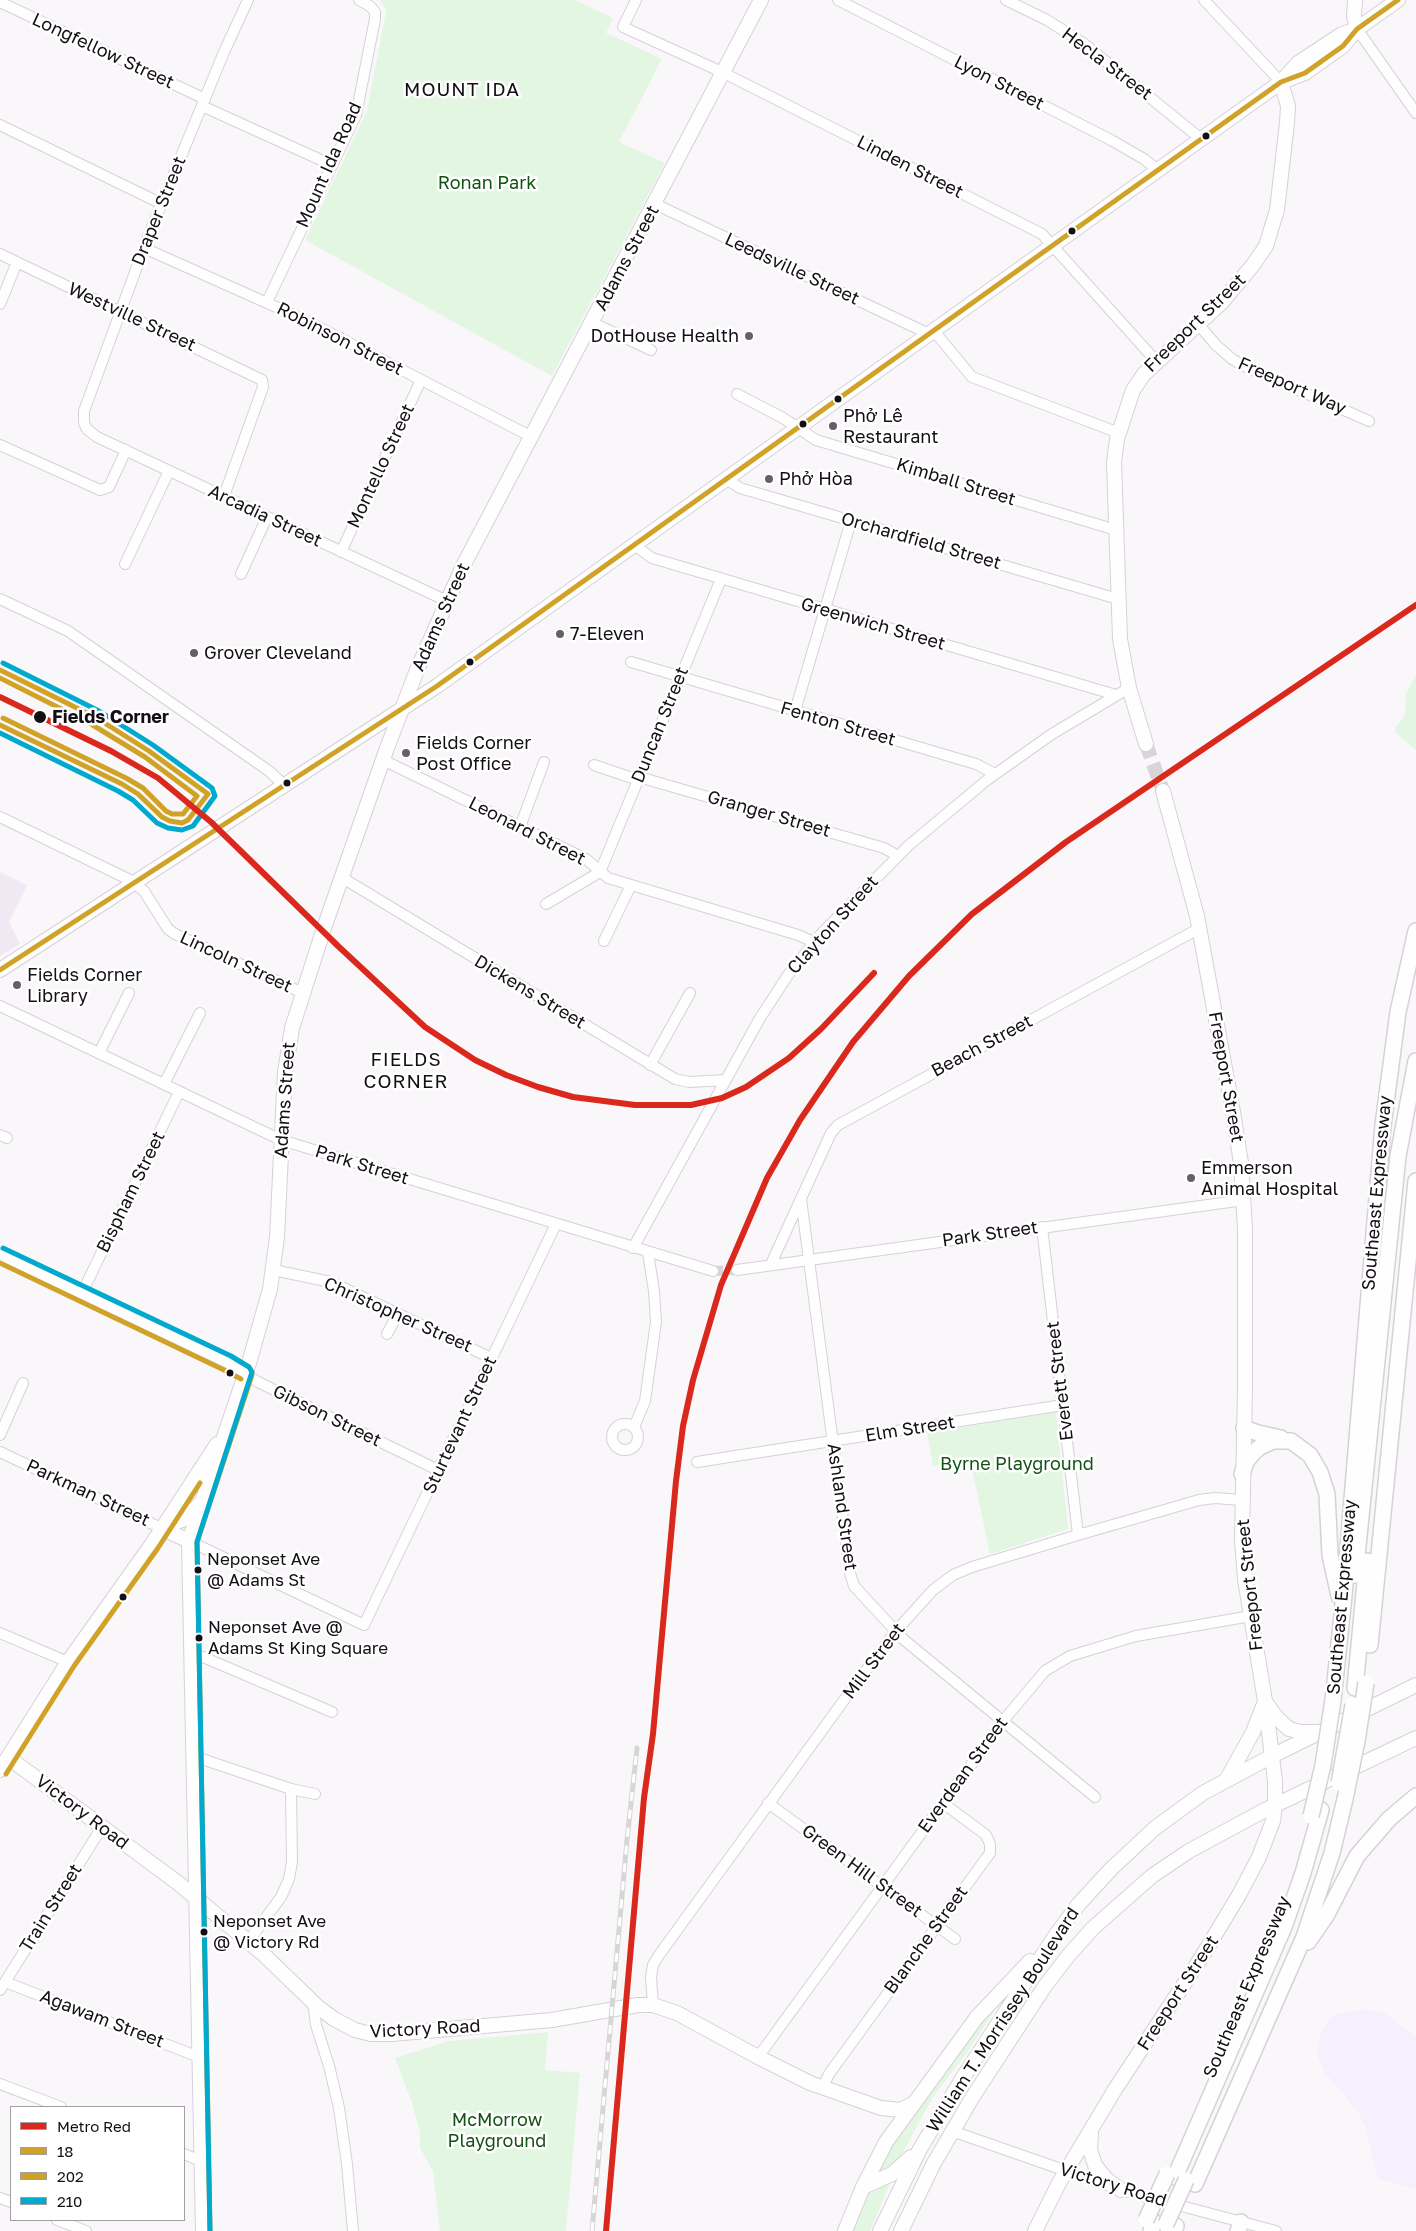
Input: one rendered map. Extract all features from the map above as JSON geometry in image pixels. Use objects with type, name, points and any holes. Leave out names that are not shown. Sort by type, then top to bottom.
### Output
[{"type":"highway","name":"Southeast Expressway","points":[[1159,2227],[1180,2179],[1293,1964],[1318,1897],[1357,1741],[1349,1691],[1342,1611],[1384,1116],[1398,1012],[1416,930]]},
{"type":"highway","points":[[1349,1691],[1398,1156],[1416,1061]]},
{"type":"highway","points":[[1349,1691],[1404,1145],[1416,1072]]},
{"type":"highway","name":"Southeast Expressway","points":[[1159,2227],[1180,2179],[1316,1813],[1323,1764],[1349,1691],[1416,1181]]},
{"type":"highway","points":[[1244,1428],[1298,1444],[1307,1452],[1322,1476],[1329,1505],[1330,1555],[1342,1611]]},
{"type":"highway","points":[[1242,1474],[1246,1462],[1256,1450],[1273,1441],[1288,1440]]},
{"type":"highway","points":[[1293,1964],[1326,1916],[1357,1856],[1388,1819],[1416,1796]]},
{"type":"highway","points":[[1180,2179],[1293,1939],[1341,1800]]},
{"type":"main road","name":"Adams Street","points":[[203,2231],[189,1541],[263,1317],[273,1270],[287,1052],[292,1028],[341,877],[383,760],[401,711],[447,602],[477,537],[532,437],[761,0]]},
{"type":"main road","points":[[1355,0],[1354,16],[1357,29]]},
{"type":"main road","points":[[0,970],[401,711],[1281,82],[1298,63],[1342,34],[1357,29],[1398,0]]},
{"type":"main road","name":"Freeport Street","points":[[1146,744],[1129,688],[1120,639],[1114,462],[1119,433],[1133,390],[1144,374],[1156,360],[1198,324],[1238,284],[1260,256],[1270,234],[1277,210],[1288,113],[1287,100],[1281,82]]},
{"type":"main road","name":"Freeport Street","points":[[1034,2231],[1053,2193],[1236,1900],[1259,1857],[1273,1821],[1275,1806],[1275,1781],[1265,1701],[1243,1564],[1241,1500],[1244,1428],[1244,1200],[1236,1126],[1200,928],[1180,848],[1162,791]]},
{"type":"main road","name":"Adams Street","points":[[0,1770],[68,1662],[161,1528],[227,1428]]},
{"type":"main road","points":[[161,1528],[182,1520],[201,1504]]},
{"type":"main road","name":"Parkman Street","points":[[161,1528],[189,1541]]},
{"type":"main road","name":"William T. Morrissey Boulevard","points":[[880,2231],[930,2132],[1055,1936],[1090,1891],[1132,1848],[1177,1811],[1227,1779],[1416,1685]]},
{"type":"main road","points":[[1265,1701],[1277,1718],[1289,1728],[1307,1733],[1325,1729]]},
{"type":"main road","points":[[1227,1779],[1253,1732],[1265,1701]]},
{"type":"main road","name":"William T. Morrissey Boulevard","points":[[901,2231],[924,2182],[952,2131],[1040,1994],[1068,1956],[1093,1928],[1135,1890],[1173,1861],[1275,1806],[1416,1738]]},
{"type":"main road","name":"Victory Road","points":[[9,1758],[196,1898],[248,1942],[313,2002],[346,2026],[366,2033],[381,2034],[552,2020],[638,2005],[653,2005],[677,2013],[758,2057],[822,2087],[881,2108],[901,2110],[914,2103]]},
{"type":"main road","points":[[845,2231],[863,2187],[886,2142],[982,2010],[1055,1936]]},
{"type":"main road","points":[[881,2108],[888,2122],[886,2142]]},
{"type":"main road","points":[[1092,2130],[1090,2150],[1095,2165],[1120,2190]]},
{"type":"main road","points":[[863,2187],[902,2168],[930,2132]]},
{"type":"street","name":"Draper Street","points":[[85,426],[83,419],[84,411],[144,248],[248,0]]},
{"type":"street","name":"Mount Ida Road","points":[[267,302],[356,115],[375,19],[374,12],[370,6],[359,0]]},
{"type":"street","name":"Linden Street","points":[[636,0],[624,27],[724,73],[1039,232],[1156,360]]},
{"type":"street","name":"Lyon Street","points":[[838,0],[1111,140],[1144,159],[1158,170]]},
{"type":"street","name":"Hecla Street","points":[[1006,0],[1047,20],[1083,42],[1201,139]]},
{"type":"street","name":"Longfellow Street","points":[[0,2],[332,165]]},
{"type":"street","points":[[1208,2],[1281,82]]},
{"type":"street","points":[[1357,29],[1416,113]]},
{"type":"street","points":[[0,125],[162,204]]},
{"type":"street","name":"Leedsville Street","points":[[655,204],[931,333]]},
{"type":"street","name":"Robinson Street","points":[[144,248],[267,302],[532,437]]},
{"type":"street","name":"Westville Street","points":[[0,254],[260,378],[263,382],[263,387],[224,496]]},
{"type":"street","points":[[0,304],[17,262]]},
{"type":"street","points":[[592,322],[651,350]]},
{"type":"street","name":"Freeport Way","points":[[1198,324],[1216,345],[1246,367],[1369,420]]},
{"type":"street","points":[[931,333],[972,377],[1119,433]]},
{"type":"street","name":"Montello Street","points":[[341,552],[421,380]]},
{"type":"street","name":"Kimball Street","points":[[737,394],[783,418],[816,440],[1116,530]]},
{"type":"street","name":"Arcadia Street","points":[[85,426],[93,435],[447,602]]},
{"type":"street","points":[[0,445],[100,490],[109,487],[126,450]]},
{"type":"street","points":[[125,564],[169,471]]},
{"type":"street","name":"Orchardfield Street","points":[[726,479],[740,488],[1118,599]]},
{"type":"street","points":[[241,574],[268,517]]},
{"type":"street","points":[[795,711],[852,521]]},
{"type":"street","name":"Greenwich Street","points":[[634,545],[652,558],[1116,695]]},
{"type":"street","name":"Duncan Street","points":[[600,872],[721,579]]},
{"type":"street","points":[[0,598],[68,631],[269,771],[285,786]]},
{"type":"street","name":"Fenton Street","points":[[631,662],[976,764],[994,774]]},
{"type":"street","name":"Clayton Street","points":[[633,1248],[774,996],[814,942],[848,904],[898,856],[994,774],[1052,734],[1129,688]]},
{"type":"street","name":"Leonard Street","points":[[383,760],[588,861],[608,878],[798,935],[814,942]]},
{"type":"street","points":[[520,827],[544,762]]},
{"type":"street","name":"Granger Street","points":[[594,765],[884,848],[898,856]]},
{"type":"street","name":"Lincoln Street","points":[[0,817],[116,871],[135,883],[144,891],[172,933],[303,993]]},
{"type":"street","points":[[546,904],[600,872]]},
{"type":"street","name":"Dickens Street","points":[[341,877],[650,1065],[682,1081],[726,1080]]},
{"type":"street","points":[[604,941],[630,885]]},
{"type":"street","name":"Beach Street","points":[[771,1264],[831,1133],[838,1125],[1200,928]]},
{"type":"street","points":[[99,1054],[129,993]]},
{"type":"street","points":[[650,1065],[690,993]]},
{"type":"street","name":"Park Street","points":[[0,1006],[281,1140],[648,1253],[713,1271]]},
{"type":"street","points":[[164,1084],[200,1013]]},
{"type":"street","name":"Bispham Street","points":[[82,1293],[179,1092]]},
{"type":"street","points":[[801,1199],[809,1259]]},
{"type":"street","name":"Park Street","points":[[737,1270],[1244,1200]]},
{"type":"street","name":"Sturtevant Street","points":[[364,1625],[556,1224]]},
{"type":"street","name":"Everett Street","points":[[1042,1227],[1078,1535]]},
{"type":"street","points":[[634,1427],[645,1401],[655,1330],[654,1291],[648,1253]]},
{"type":"street","name":"Gibson Street","points":[[0,1255],[228,1363],[258,1382],[438,1470]]},
{"type":"street","name":"Ashland Street","points":[[809,1259],[852,1581],[859,1593],[896,1632],[1095,1797]]},
{"type":"street","name":"Christopher Street","points":[[273,1270],[331,1282],[491,1358]]},
{"type":"street","points":[[387,1334],[398,1314]]},
{"type":"street","points":[[0,1435],[23,1383]]},
{"type":"street","name":"Elm Street","points":[[697,1462],[1063,1405]]},
{"type":"street","name":"Parkman Street","points":[[0,1452],[161,1528]]},
{"type":"street","name":"Mill Street","points":[[653,2005],[651,1977],[656,1958],[768,1803],[896,1632],[927,1595],[953,1575],[980,1564],[1199,1500],[1215,1498],[1241,1500]]},
{"type":"street","name":"Parkman Street","points":[[189,1541],[364,1625]]},
{"type":"street","name":"Everdean Street","points":[[758,2057],[1003,1721],[1040,1675],[1064,1658],[1148,1633],[1251,1616]]},
{"type":"street","points":[[0,1633],[68,1662]]},
{"type":"street","points":[[191,1654],[332,1712]]},
{"type":"street","points":[[193,1756],[291,1789],[315,1794]]},
{"type":"street","points":[[248,1942],[281,1897],[289,1879],[292,1862],[291,1789]]},
{"type":"street","name":"Green Hill Street","points":[[768,1803],[955,1940]]},
{"type":"street","name":"Blanche Street","points":[[822,2087],[829,2074],[988,1855],[991,1846],[990,1841],[983,1833],[943,1803]]},
{"type":"street","name":"Train Street","points":[[2,1986],[102,1827]]},
{"type":"street","name":"Agawam Street","points":[[2,1986],[199,2057]]},
{"type":"street","points":[[313,2002],[316,2025],[329,2066],[339,2108],[347,2164],[353,2231]]},
{"type":"street","points":[[0,2084],[59,2106]]},
{"type":"street","name":"Victory Road","points":[[952,2131],[1120,2190],[1240,2227],[1276,2231]]},
{"type":"street","points":[[185,2154],[201,2161]]},
{"type":"street","points":[[59,2221],[81,2230]]},
{"type":"shaded area","points":[[0,872],[27,885],[9,922],[20,944],[0,956]]},
{"type":"shaded area","points":[[1360,2010],[1386,2014],[1416,2037],[1416,2189],[1378,2179],[1365,2127],[1358,2112],[1325,2073],[1317,2055],[1319,2037],[1329,2019],[1336,2014]]},
{"type":"green space","name":"Ronan Park","points":[[380,0],[575,0],[613,18],[606,33],[662,59],[619,142],[665,163],[552,376],[305,240],[367,111],[386,9]]},
{"type":"green space","points":[[1416,675],[1416,750],[1395,732],[1395,729],[1405,714],[1406,694]]},
{"type":"green space","name":"Byrne Playground","points":[[1056,1412],[1068,1529],[990,1554],[970,1459],[933,1466],[927,1433]]},
{"type":"green space","points":[[1003,1998],[966,2054],[933,2097],[897,2163],[888,2171],[878,2175],[890,2147],[988,2014]]},
{"type":"green space","name":"McMorrow Playground","points":[[548,2032],[545,2070],[580,2073],[566,2231],[440,2231],[433,2171],[420,2148],[420,2132],[411,2100],[395,2058],[449,2041]]},
{"type":"green space","points":[[891,2181],[870,2231],[853,2231],[870,2191]]},
{"type":"tunnel","points":[[1146,744],[1163,791]]},
{"type":"tunnel","points":[[713,1271],[737,1270]]},
{"type":"railway","points":[[592,2231],[637,1748]]},
{"type":"metro line","name":"Red","points":[[606,2231],[644,1798],[653,1734],[676,1481],[683,1426],[693,1380],[721,1285],[767,1178],[800,1120],[853,1042],[909,976],[972,914],[1066,842],[1416,605]]},
{"type":"metro line","name":"Red","points":[[0,697],[111,751],[158,778],[211,822],[338,946],[425,1027],[475,1060],[506,1075],[538,1087],[573,1097],[635,1105],[691,1105],[722,1098],[746,1087],[789,1058],[821,1029],[874,973]]},
{"type":"transit line","name":"18","points":[[0,970],[437,686],[1281,82],[1305,73],[1343,46],[1357,29],[1398,0]]},
{"type":"transit line","name":"210","points":[[0,733],[118,791],[133,800],[157,823],[168,828],[182,830],[193,826],[215,796],[212,788],[153,745],[99,711],[3,663]]},
{"type":"transit line","name":"18","points":[[0,670],[95,717],[149,751],[208,794]]},
{"type":"transit line","name":"202","points":[[0,678],[91,724],[145,757],[197,796],[183,814],[172,814],[166,811],[143,788],[126,778],[3,718]]},
{"type":"transit line","name":"18","points":[[0,725],[122,784],[138,794],[162,817],[170,821],[182,823],[188,820],[208,794]]},
{"type":"transit line","name":"210","points":[[3,1248],[231,1356],[249,1367],[252,1372],[197,1542],[210,2231]]},
{"type":"transit line","name":"202","points":[[0,1263],[241,1379]]},
{"type":"transit line","name":"202","points":[[210,2231],[197,1542],[252,1375]]},
{"type":"transit line","name":"202","points":[[6,1774],[74,1666],[158,1548],[200,1483]]},
{"type":"place","name":"DotHouse Health","points":[[749,336]]},
{"type":"place","name":"Phở Lê Restaurant","points":[[833,426]]},
{"type":"place","name":"Phở Hòa","points":[[769,479]]},
{"type":"place","name":"7-Eleven","points":[[560,634]]},
{"type":"place","name":"Grover Cleveland","points":[[194,653]]},
{"type":"place","name":"Fields Corner","points":[[40,717]]},
{"type":"place","name":"Fields Corner Post Office","points":[[406,753]]},
{"type":"place","name":"Fields Corner Library","points":[[17,985]]},
{"type":"place","name":"Emmerson Animal Hospital","points":[[1191,1178]]},
{"type":"place","name":"Neponset Ave @ Adams St","points":[[198,1570]]},
{"type":"place","name":"Neponset Ave @ Adams St King Square","points":[[199,1638]]},
{"type":"place","name":"Neponset Ave @ Victory Rd","points":[[204,1932]]},
{"type":"district","name":"MOUNT IDA","points":[[462,90]]},
{"type":"district","name":"FIELDS CORNER","points":[[406,1071]]}]
